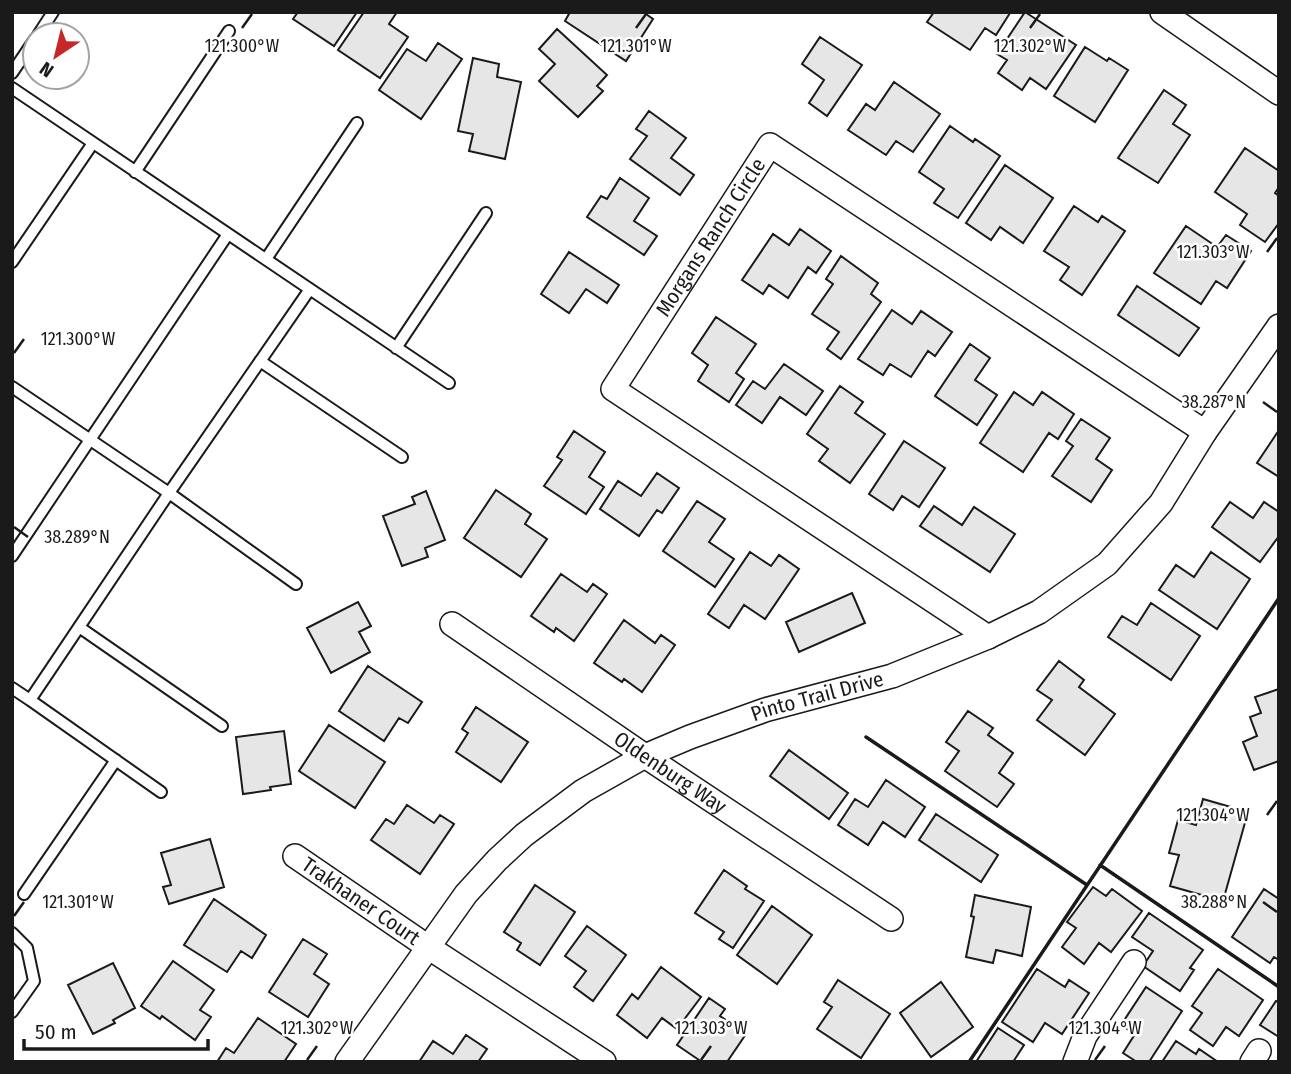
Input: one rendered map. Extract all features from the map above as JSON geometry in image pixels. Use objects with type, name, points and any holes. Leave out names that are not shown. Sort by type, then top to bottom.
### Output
[{"type":"street","points":[[1162,12],[1279,93]]},
{"type":"street","name":"Morgans Ranch Circle","points":[[988,637],[613,389],[770,145],[1205,432]]},
{"type":"street","name":"Pinto Trail Drive","points":[[347,1062],[466,894],[524,835],[583,791],[645,756],[690,737],[765,710],[892,676],[988,637],[1039,612],[1107,564],[1161,503],[1205,432],[1279,326]]},
{"type":"street","name":"Oldenburg Way","points":[[452,624],[891,919]]},
{"type":"street","name":"Trakhaner Court","points":[[295,856],[604,1062]]},
{"type":"street","points":[[1075,1062],[1085,1037],[1134,962]]},
{"type":"lane","points":[[135,172],[229,31]]},
{"type":"lane","points":[[12,88],[449,383]]},
{"type":"lane","points":[[266,260],[357,123]]},
{"type":"lane","points":[[12,262],[93,143]]},
{"type":"lane","points":[[396,348],[486,212]]},
{"type":"lane","points":[[12,556],[228,234]]},
{"type":"lane","points":[[30,700],[310,289]]},
{"type":"lane","points":[[260,361],[402,457]]},
{"type":"lane","points":[[12,404],[16,390],[296,583]]},
{"type":"lane","points":[[79,627],[222,726]]},
{"type":"lane","points":[[12,688],[161,792]]},
{"type":"lane","points":[[24,894],[116,761]]},
{"type":"lane","points":[[12,933],[27,948],[34,981],[12,1012]]},
{"type":"building","points":[[298,12],[357,12],[334,46],[293,19]]},
{"type":"building","points":[[364,12],[397,12],[389,24],[408,37],[380,78],[338,50]]},
{"type":"building","points":[[570,12],[643,12],[653,19],[626,61],[565,21]]},
{"type":"building","points":[[934,12],[1010,13],[996,35],[985,28],[970,50],[927,22]]},
{"type":"building","points":[[1025,12],[1076,45],[1046,89],[1030,78],[1022,90],[998,73],[1007,60],[997,54]]},
{"type":"building","points":[[557,29],[607,75],[597,86],[603,91],[578,117],[539,81],[555,64],[539,49]]},
{"type":"building","points":[[820,37],[862,65],[827,116],[809,103],[824,80],[802,64]]},
{"type":"building","points":[[438,43],[462,59],[421,119],[379,90],[407,49],[426,61]]},
{"type":"building","points":[[1085,47],[1128,70],[1095,122],[1054,96]]},
{"type":"building","points":[[473,58],[499,64],[497,77],[521,82],[505,159],[469,151],[473,134],[458,131]]},
{"type":"building","points":[[894,82],[940,114],[913,152],[896,141],[886,155],[848,130],[866,104],[875,110]]},
{"type":"building","points":[[1164,90],[1186,105],[1173,124],[1190,135],[1158,183],[1118,158]]},
{"type":"building","points":[[649,111],[686,138],[671,158],[694,175],[680,195],[630,159],[647,136],[636,129]]},
{"type":"building","points":[[950,126],[1000,156],[958,218],[934,203],[944,189],[919,172]]},
{"type":"building","points":[[1245,148],[1279,171],[1279,187],[1275,193],[1279,196],[1279,223],[1265,242],[1240,225],[1247,214],[1215,192]]},
{"type":"building","points":[[1005,165],[1053,198],[1023,243],[1000,227],[991,240],[966,223]]},
{"type":"building","points":[[620,178],[649,198],[634,221],[657,236],[644,255],[587,217],[601,196],[607,199]]},
{"type":"building","points":[[1074,206],[1098,222],[1102,216],[1125,231],[1082,295],[1060,280],[1069,267],[1044,251]]},
{"type":"building","points":[[1186,226],[1217,247],[1226,235],[1251,251],[1227,288],[1216,281],[1201,304],[1154,273]]},
{"type":"building","points":[[800,229],[831,251],[816,273],[808,267],[788,298],[769,285],[763,294],[742,280],[773,234],[789,245]]},
{"type":"building","points":[[569,252],[619,285],[607,303],[586,289],[569,313],[541,294]]},
{"type":"building","points":[[841,256],[878,283],[871,294],[881,302],[841,359],[827,349],[839,332],[812,314],[833,284],[826,279]]},
{"type":"building","points":[[1137,286],[1199,328],[1179,356],[1118,315]]},
{"type":"building","points":[[892,310],[912,324],[921,311],[952,332],[935,356],[928,351],[911,377],[890,364],[883,375],[858,359]]},
{"type":"building","points":[[716,317],[756,344],[736,373],[744,379],[729,402],[698,381],[708,365],[692,353]]},
{"type":"building","points":[[970,344],[990,358],[975,380],[997,395],[977,425],[935,396]]},
{"type":"building","points":[[784,364],[823,391],[806,415],[780,397],[762,423],[736,405],[753,381],[765,389]]},
{"type":"building","points":[[840,386],[863,402],[855,413],[885,434],[850,483],[819,461],[828,449],[807,434]]},
{"type":"building","points":[[1014,392],[1033,405],[1042,392],[1074,414],[1058,439],[1049,433],[1023,472],[980,443]]},
{"type":"building","points":[[1081,419],[1110,438],[1096,459],[1112,470],[1091,502],[1052,476],[1073,446],[1066,441]]},
{"type":"building","points":[[1279,430],[1279,477],[1257,463]]},
{"type":"building","points":[[574,431],[605,452],[589,477],[604,487],[586,514],[544,486],[562,460],[557,457]]},
{"type":"building","points":[[904,441],[945,468],[919,507],[902,496],[893,510],[869,494]]},
{"type":"building","points":[[657,473],[679,488],[662,513],[657,510],[639,536],[600,509],[618,481],[641,496]]},
{"type":"building","points":[[496,490],[531,514],[525,524],[547,539],[521,577],[464,538]]},
{"type":"building","points":[[426,491],[445,540],[425,548],[428,557],[402,566],[383,516],[415,504],[412,497]]},
{"type":"building","points":[[697,501],[725,519],[709,542],[734,559],[715,587],[663,551]]},
{"type":"building","points":[[1230,502],[1253,518],[1264,502],[1279,512],[1279,536],[1260,562],[1212,527]]},
{"type":"building","points":[[934,506],[962,525],[974,507],[1015,534],[990,572],[920,526]]},
{"type":"building","points":[[750,552],[771,566],[779,555],[799,569],[765,619],[744,605],[729,628],[708,614]]},
{"type":"building","points":[[1211,552],[1250,579],[1217,629],[1159,590],[1176,565],[1194,577]]},
{"type":"building","points":[[561,574],[587,592],[593,584],[607,594],[574,641],[556,628],[554,632],[531,616]]},
{"type":"building","points":[[852,593],[865,623],[799,652],[786,622]]},
{"type":"building","points":[[358,602],[371,626],[359,632],[370,652],[331,673],[307,628]]},
{"type":"building","points":[[1151,603],[1200,636],[1171,680],[1108,637],[1122,616],[1137,625]]},
{"type":"building","points":[[624,620],[655,643],[661,635],[675,645],[642,692],[594,663]]},
{"type":"building","points":[[1059,661],[1084,680],[1079,687],[1115,714],[1085,755],[1037,720],[1052,700],[1037,690]]},
{"type":"building","points":[[368,666],[422,702],[408,723],[399,718],[384,741],[339,711]]},
{"type":"building","points":[[1279,689],[1279,761],[1254,770],[1243,742],[1257,736],[1250,717],[1261,713],[1255,697]]},
{"type":"building","points":[[476,707],[528,742],[501,782],[456,752],[468,733],[462,729]]},
{"type":"building","points":[[968,711],[993,728],[988,735],[1013,753],[999,773],[1014,784],[997,807],[945,771],[959,751],[946,742]]},
{"type":"building","points":[[329,725],[385,762],[355,808],[299,771]]},
{"type":"building","points":[[284,731],[291,784],[243,794],[236,737]]},
{"type":"building","points":[[789,750],[848,793],[829,819],[770,776]]},
{"type":"building","points":[[886,780],[925,807],[905,837],[883,822],[868,845],[838,825],[855,799],[868,807]]},
{"type":"building","points":[[1203,799],[1248,812],[1223,901],[1170,886],[1179,855],[1169,853],[1178,820],[1196,825]]},
{"type":"building","points":[[407,805],[434,823],[440,815],[454,824],[420,874],[371,840],[386,819],[394,824]]},
{"type":"building","points":[[936,814],[998,855],[981,882],[919,840]]},
{"type":"building","points":[[210,839],[224,887],[169,904],[163,887],[171,885],[161,853]]},
{"type":"building","points":[[724,870],[747,886],[745,889],[764,901],[733,948],[719,939],[724,932],[695,913]]},
{"type":"building","points":[[535,885],[575,912],[540,965],[517,950],[521,943],[504,932]]},
{"type":"building","points":[[1093,887],[1106,896],[1112,889],[1142,911],[1111,952],[1099,943],[1084,964],[1062,947],[1076,928],[1067,922]]},
{"type":"building","points":[[1264,889],[1279,899],[1279,960],[1274,957],[1270,963],[1232,937]]},
{"type":"building","points":[[975,895],[1031,907],[1022,956],[996,950],[993,963],[966,957],[974,917],[971,916]]},
{"type":"building","points":[[214,899],[266,935],[252,958],[241,951],[227,972],[184,945]]},
{"type":"building","points":[[772,906],[812,935],[777,984],[737,955]]},
{"type":"building","points":[[1149,913],[1203,950],[1190,968],[1194,970],[1180,991],[1143,966],[1153,951],[1132,937]]},
{"type":"building","points":[[587,926],[626,955],[593,1001],[574,987],[586,971],[565,956]]},
{"type":"building","points":[[303,939],[327,954],[314,974],[329,984],[308,1017],[269,992]]},
{"type":"building","points":[[173,961],[214,990],[200,1010],[211,1017],[195,1040],[162,1016],[160,1019],[141,1006]]},
{"type":"building","points":[[113,963],[135,1008],[113,1020],[115,1023],[93,1034],[68,985]]},
{"type":"building","points":[[661,967],[701,997],[677,1029],[662,1018],[647,1038],[617,1015],[632,994],[638,999]]},
{"type":"building","points":[[1037,969],[1065,987],[1069,980],[1089,993],[1062,1034],[1045,1023],[1033,1042],[1002,1022]]},
{"type":"building","points":[[1218,969],[1263,1000],[1239,1036],[1226,1027],[1213,1046],[1190,1030],[1202,1013],[1192,1006]]},
{"type":"building","points":[[838,980],[890,1014],[861,1058],[817,1029],[832,1007],[824,1002]]},
{"type":"building","points":[[941,982],[973,1027],[931,1057],[900,1013]]},
{"type":"building","points":[[1146,987],[1182,1011],[1149,1062],[1137,1062],[1123,1053],[1135,1034],[1121,1025]]},
{"type":"building","points":[[709,998],[725,1009],[720,1016],[746,1034],[727,1062],[698,1062],[699,1060],[677,1045]]},
{"type":"building","points":[[1276,1001],[1279,1002],[1279,1037],[1260,1025]]},
{"type":"building","points":[[258,1018],[296,1044],[284,1062],[217,1062],[226,1048],[234,1053]]},
{"type":"building","points":[[998,1028],[1024,1045],[1013,1062],[976,1062]]},
{"type":"building","points":[[466,1035],[487,1049],[478,1062],[419,1062],[433,1041],[453,1054]]},
{"type":"building","points":[[1176,1041],[1196,1054],[1199,1049],[1218,1062],[1162,1062]]},
{"type":"wall","points":[[969,1062],[1279,598]]},
{"type":"wall","points":[[866,737],[1087,885]]},
{"type":"wall","points":[[1100,865],[1279,987]]}]
